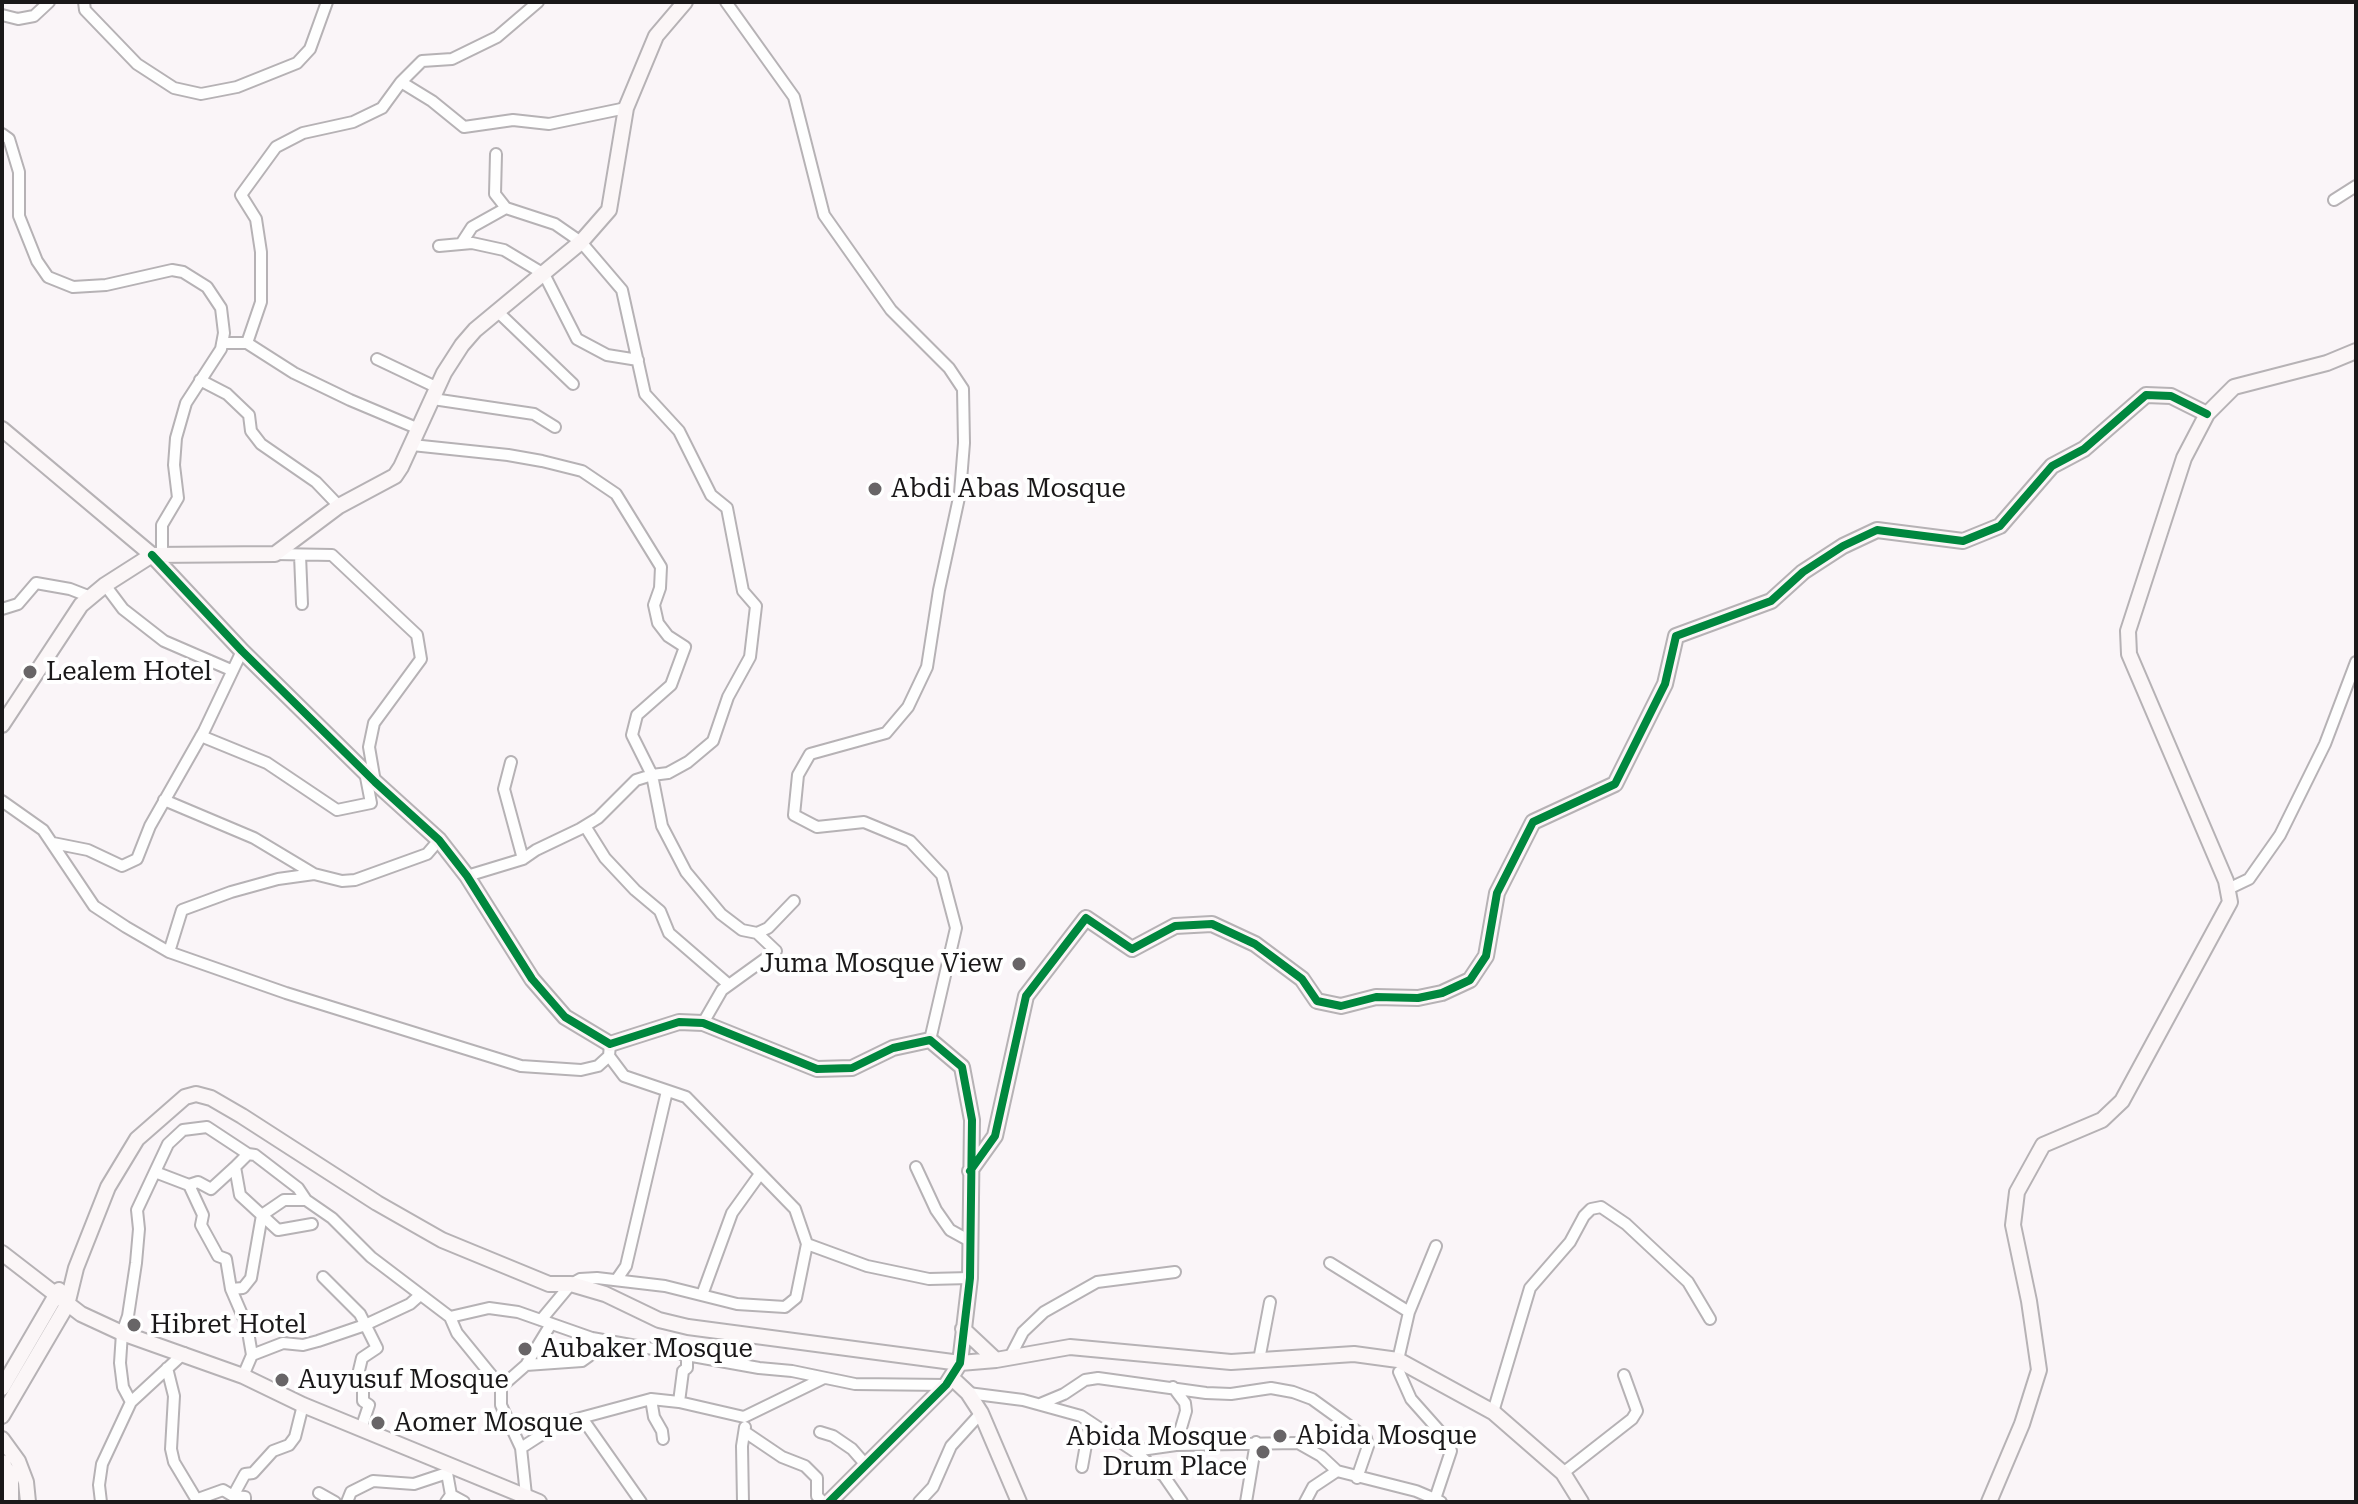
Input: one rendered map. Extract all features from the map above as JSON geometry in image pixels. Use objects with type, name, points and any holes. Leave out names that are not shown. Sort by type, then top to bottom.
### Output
[{"type":"street","points":[[2,15],[18,19],[34,16],[49,2]]},
{"type":"street","points":[[84,2],[85,10],[137,64],[174,88],[201,94],[237,87],[297,63],[310,49],[327,2]]},
{"type":"street","points":[[247,343],[261,302],[261,252],[256,219],[241,195],[276,147],[303,133],[353,122],[382,108],[422,61],[452,59],[497,37],[538,2]]},
{"type":"street","points":[[275,554],[339,506],[395,476],[462,345],[497,311],[581,242],[609,210],[626,108],[656,36],[685,2]]},
{"type":"street","points":[[726,2],[794,97],[824,215],[891,310],[949,368],[963,389],[964,443],[960,493],[939,590],[927,667],[908,707],[886,733],[810,754],[798,775],[794,815],[817,827],[864,822],[910,841],[942,875],[956,928],[930,1040]]},
{"type":"street","points":[[401,82],[432,101],[464,127],[513,120],[549,124],[626,108]]},
{"type":"street","points":[[2,134],[9,139],[19,172],[19,216],[37,261],[48,277],[73,287],[106,285],[172,270],[183,272],[207,287],[221,308],[221,349],[186,403],[176,438],[174,465],[178,498],[162,525],[157,555]]},
{"type":"street","points":[[467,876],[523,859],[585,826],[598,818],[636,780],[668,773],[688,762],[713,741],[728,697],[750,657],[756,606],[743,591],[727,508],[711,495],[679,431],[645,394],[622,290],[581,242],[555,224],[506,208],[495,194],[496,154]]},
{"type":"street","points":[[2334,200],[2356,186]]},
{"type":"street","points":[[461,244],[472,227],[506,208]]},
{"type":"street","points":[[439,246],[472,243],[504,250],[544,274],[577,339],[607,355],[638,360]]},
{"type":"street","points":[[497,311],[573,384]]},
{"type":"street","points":[[222,343],[247,343],[294,373],[419,429]]},
{"type":"street","points":[[1989,1502],[2022,1424],[2039,1370],[2013,1225],[2017,1192],[2043,1145],[2102,1120],[2122,1101],[2230,902],[2228,889],[2129,654],[2128,631],[2184,458],[2207,414],[2234,387],[2327,363],[2356,351]]},
{"type":"street","points":[[377,359],[435,393],[534,414],[555,427]]},
{"type":"street","points":[[200,380],[227,394],[249,415],[251,431],[261,444],[316,482],[339,506]]},
{"type":"street","points":[[970,1171],[995,1136],[1026,996],[1086,918],[1132,949],[1175,926],[1212,924],[1255,944],[1302,979],[1317,1001],[1341,1006],[1376,997],[1418,998],[1442,993],[1470,980],[1486,956],[1497,893],[1533,822],[1615,784],[1665,684],[1676,636],[1771,601],[1803,572],[1843,546],[1877,530],[1963,541],[2000,526],[2052,466],[2084,449],[2146,395],[2171,396],[2207,414]]},
{"type":"street","points":[[2,429],[157,555],[242,651],[375,782],[439,840],[467,876],[532,979],[565,1017],[610,1050],[624,1076],[686,1097],[795,1209],[807,1244],[796,1298],[785,1307],[737,1304],[665,1286],[617,1279],[580,1279],[571,1284],[546,1322],[526,1365],[501,1387]]},
{"type":"street","points":[[412,445],[508,455],[582,471],[616,494],[661,567],[660,588],[654,605],[658,623],[668,636],[685,647],[671,685],[637,715],[632,735],[652,775],[662,826],[686,872],[721,914],[742,930],[757,933],[776,951],[728,984],[703,1023]]},
{"type":"street","points":[[2,725],[6,708],[88,596],[157,555],[332,555],[417,635],[421,659],[374,723],[369,747],[375,782]]},
{"type":"street","points":[[300,555],[302,604]]},
{"type":"street","points":[[2,609],[18,604],[36,583],[70,589],[88,596]]},
{"type":"street","points":[[105,585],[123,609],[164,641],[231,670]]},
{"type":"street","points":[[53,843],[88,850],[122,866],[137,859],[150,826],[201,736],[242,651]]},
{"type":"street","points":[[2228,889],[2249,879],[2280,835],[2325,744],[2356,662]]},
{"type":"street","points":[[201,736],[267,763],[337,810],[371,803],[365,769]]},
{"type":"street","points":[[511,762],[504,789],[523,859]]},
{"type":"street","points":[[164,800],[254,838],[314,874]]},
{"type":"street","points":[[2,801],[43,830],[94,906],[169,952],[286,993],[521,1066],[581,1070],[598,1066],[610,1050],[679,1022],[703,1023],[817,1069],[852,1068],[893,1048],[930,1040]]},
{"type":"street","points":[[585,826],[605,858],[660,911],[669,933],[728,984]]},
{"type":"street","points":[[169,952],[182,910],[278,879],[314,874],[342,881],[355,880],[427,854],[439,840]]},
{"type":"street","points":[[757,933],[768,928],[794,901]]},
{"type":"street","points":[[745,1432],[782,1457],[805,1466],[817,1478],[817,1496],[826,1502],[949,1381],[960,1363],[970,1278],[972,1120],[962,1067],[930,1040]]},
{"type":"street","points":[[617,1279],[626,1266],[667,1091]]},
{"type":"street","points":[[2,1416],[24,1365],[62,1300],[108,1187],[137,1139],[185,1097],[196,1094],[211,1098],[242,1116],[377,1203],[442,1240],[549,1284],[571,1284],[605,1294],[659,1320],[688,1327],[960,1363],[1070,1347],[1231,1362],[1354,1354],[1399,1366],[1493,1412],[1563,1473],[1581,1502]]},
{"type":"street","points":[[131,1402],[123,1387],[120,1363],[122,1333],[128,1316],[136,1263],[137,1210],[168,1144],[183,1130],[207,1127],[248,1154],[255,1155],[298,1188],[306,1200],[332,1218],[371,1257],[450,1317],[457,1333],[501,1387],[501,1405],[521,1448],[533,1498]]},
{"type":"street","points":[[155,1172],[189,1185],[198,1182],[211,1189],[248,1154]]},
{"type":"street","points":[[235,1167],[240,1195],[278,1230],[312,1224]]},
{"type":"street","points":[[916,1167],[936,1210],[950,1230],[970,1241]]},
{"type":"street","points":[[702,1295],[732,1213],[760,1174]]},
{"type":"street","points":[[189,1185],[203,1215],[201,1225],[218,1256],[226,1259],[231,1289],[247,1326],[252,1355],[243,1376]]},
{"type":"street","points":[[231,1289],[243,1288],[251,1278],[262,1215],[284,1200],[306,1200]]},
{"type":"street","points":[[1493,1412],[1530,1288],[1570,1242],[1591,1209],[1601,1207],[1626,1224],[1688,1282],[1710,1319]]},
{"type":"street","points":[[807,1244],[867,1266],[929,1279],[970,1278]]},
{"type":"street","points":[[1134,1451],[1176,1445],[1298,1443],[1321,1456],[1337,1471],[1416,1491],[1436,1501],[1451,1451],[1443,1435],[1411,1399],[1399,1366],[1409,1312],[1436,1246]]},
{"type":"street","points":[[2,1253],[62,1300],[122,1333],[243,1376],[303,1405],[533,1498]]},
{"type":"street","points":[[1330,1263],[1409,1312]]},
{"type":"street","points":[[1003,1359],[1023,1332],[1044,1312],[1097,1282],[1175,1272]]},
{"type":"street","points":[[323,1277],[360,1314],[377,1348],[362,1358],[356,1383],[363,1387],[363,1401],[369,1405],[361,1429]]},
{"type":"street","points":[[252,1355],[283,1343],[303,1345],[365,1325],[410,1304],[419,1296]]},
{"type":"street","points":[[1259,1360],[1270,1302]]},
{"type":"street","points":[[450,1317],[489,1308],[518,1312],[592,1338],[855,1384],[949,1381],[968,1393],[1040,1404],[1081,1416],[1134,1451],[1164,1476],[1182,1502]]},
{"type":"street","points":[[963,1329],[1003,1359]]},
{"type":"street","points":[[526,1365],[582,1361],[589,1356],[592,1338]]},
{"type":"street","points":[[101,1502],[99,1485],[102,1464],[131,1402],[184,1353]]},
{"type":"street","points":[[679,1402],[687,1355]]},
{"type":"street","points":[[2,1388],[24,1365]]},
{"type":"street","points":[[167,1368],[174,1396],[171,1449],[174,1462],[198,1500],[223,1490],[233,1496],[245,1497],[245,1502]]},
{"type":"street","points":[[1563,1473],[1632,1419],[1637,1411],[1624,1375]]},
{"type":"street","points":[[521,1448],[558,1424],[651,1399],[744,1417],[824,1378]]},
{"type":"street","points":[[1040,1404],[1064,1394],[1085,1380],[1098,1378],[1231,1394],[1271,1388],[1312,1399],[1366,1438],[1368,1446],[1357,1478]]},
{"type":"street","points":[[1173,1387],[1185,1403],[1186,1411],[1176,1445]]},
{"type":"street","points":[[968,1393],[981,1413],[1019,1502]]},
{"type":"street","points":[[651,1399],[663,1439]]},
{"type":"street","points":[[233,1496],[245,1474],[253,1473],[273,1451],[289,1445],[295,1437],[303,1405]]},
{"type":"street","points":[[919,1502],[933,1487],[951,1446],[981,1413]]},
{"type":"street","points":[[743,1502],[744,1417]]},
{"type":"street","points":[[582,1418],[641,1502]]},
{"type":"street","points":[[1082,1467],[1090,1422]]},
{"type":"street","points":[[820,1432],[833,1436],[852,1449],[866,1465]]},
{"type":"street","points":[[2,1439],[18,1461],[26,1482],[28,1502]]},
{"type":"street","points":[[1246,1502],[1256,1442]]},
{"type":"street","points":[[2,1462],[11,1478],[11,1494]]},
{"type":"street","points":[[1305,1502],[1313,1487],[1337,1471]]},
{"type":"street","points":[[347,1502],[351,1492],[373,1481],[414,1484],[447,1473],[449,1499],[464,1502]]},
{"type":"street","points":[[11,1494],[26,1482]]},
{"type":"street","points":[[319,1493],[335,1502]]},
{"type":"cycle path","points":[[970,1171],[995,1136],[1026,996],[1086,918],[1132,949],[1175,926],[1212,924],[1255,944],[1302,979],[1317,1001],[1341,1006],[1376,997],[1418,998],[1442,993],[1470,980],[1486,956],[1497,893],[1533,822],[1615,784],[1665,684],[1676,636],[1771,601],[1803,572],[1843,546],[1877,530],[1963,541],[2000,526],[2052,466],[2084,449],[2146,395],[2171,396],[2207,414]]},
{"type":"cycle path","points":[[152,555],[242,651],[375,782],[439,840],[467,876],[532,979],[565,1017],[610,1044],[679,1022],[703,1023],[817,1069],[852,1068],[893,1048],[930,1040],[962,1067],[972,1120],[970,1278],[960,1363],[946,1385],[829,1502]]},
{"type":"place","name":"Abdi Abas Mosque","points":[[875,489]]},
{"type":"place","name":"Lealem Hotel","points":[[30,672]]},
{"type":"place","name":"Juma Mosque View","points":[[1019,964]]},
{"type":"place","name":"Hibret Hotel","points":[[134,1325]]},
{"type":"place","name":"Aubaker Mosque","points":[[525,1349]]},
{"type":"place","name":"Auyusuf Mosque","points":[[282,1380]]},
{"type":"place","name":"Aomer Mosque","points":[[378,1423]]},
{"type":"place","name":"Abida Mosque","points":[[1280,1436]]},
{"type":"place","name":"Abida Mosque Drum Place","points":[[1263,1452]]}]
